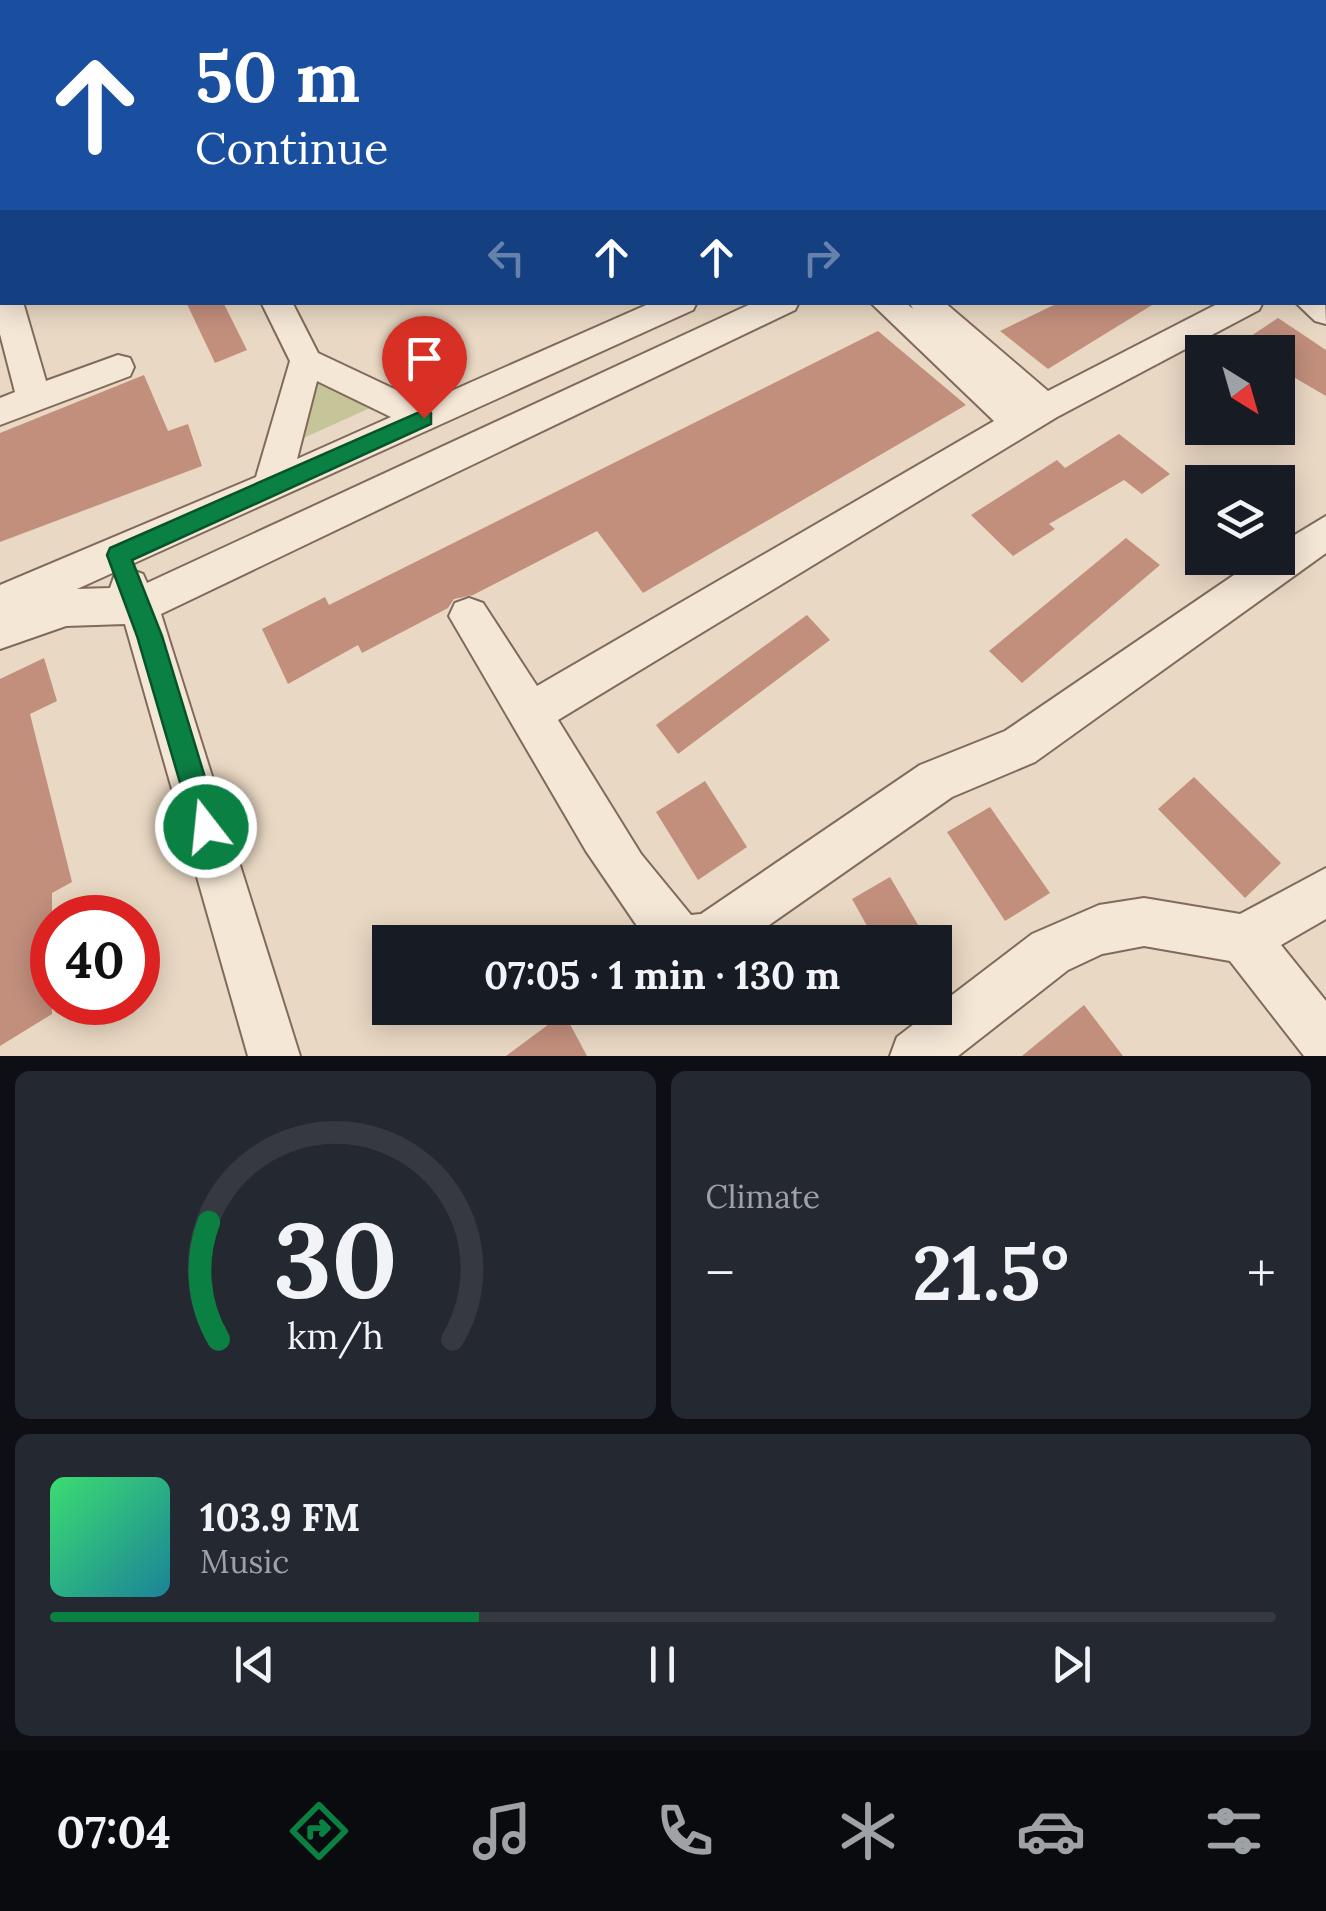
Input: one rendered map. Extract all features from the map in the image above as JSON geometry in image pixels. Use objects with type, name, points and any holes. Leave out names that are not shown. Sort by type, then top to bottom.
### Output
[{"type":"street","points":[[8,305],[34,399]]},
{"type":"street","points":[[278,305],[306,361],[424,418]]},
{"type":"street","points":[[0,603],[118,555],[675,305]]},
{"type":"street","points":[[0,631],[44,612],[87,602],[136,607],[778,305]]},
{"type":"street","points":[[890,305],[958,350],[1033,416]]},
{"type":"street","points":[[926,305],[958,350]]},
{"type":"street","points":[[530,713],[1033,416],[1242,305]]},
{"type":"street","points":[[583,347],[613,383]]},
{"type":"street","points":[[271,487],[306,361]]},
{"type":"street","points":[[0,412],[118,368]]},
{"type":"street","points":[[469,616],[636,886],[676,936],[690,940],[709,938],[936,781],[1020,746],[1326,532]]},
{"type":"street","points":[[118,555],[150,636],[274,1056]]},
{"type":"street","points":[[916,1056],[1050,952],[1099,930],[1144,922],[1244,939],[1326,892]]},
{"type":"street","points":[[1244,939],[1326,1042]]},
{"type":"shaded area","points":[[315,382],[370,408],[299,440]]},
{"type":"building","points":[[187,305],[224,305],[247,350],[215,363]]},
{"type":"building","points":[[1054,305],[1152,305],[1048,369],[1000,331]]},
{"type":"building","points":[[1278,318],[1326,350],[1326,396],[1295,378],[1295,335],[1252,335]]},
{"type":"building","points":[[878,331],[966,405],[643,593],[597,531],[473,595],[454,599],[448,608],[362,653],[358,645],[288,684],[262,629],[325,597],[329,605]]},
{"type":"building","points":[[144,375],[168,431],[188,424],[202,466],[0,542],[0,433]]},
{"type":"building","points":[[1119,434],[1170,474],[1142,494],[1124,480],[1049,524],[1055,529],[1013,556],[971,515],[1057,460],[1065,468]]},
{"type":"building","points":[[1126,538],[1160,565],[1022,683],[989,651]]},
{"type":"building","points":[[807,615],[830,640],[678,754],[656,725]]},
{"type":"building","points":[[44,658],[57,701],[30,714],[72,882],[52,895],[30,895],[30,1025],[34,1025],[0,1046],[0,679]]},
{"type":"building","points":[[1194,777],[1281,863],[1245,898],[1158,809]]},
{"type":"building","points":[[705,781],[747,847],[698,880],[656,812]]},
{"type":"building","points":[[990,807],[1050,893],[1005,921],[947,832]]},
{"type":"building","points":[[890,877],[918,925],[867,925],[852,899]]},
{"type":"building","points":[[1084,1005],[1123,1056],[1022,1056]]},
{"type":"building","points":[[548,1025],[570,1025],[587,1056],[506,1056]]},
{"type":"route","points":[[206,827],[150,636],[118,555],[424,418]]}]
